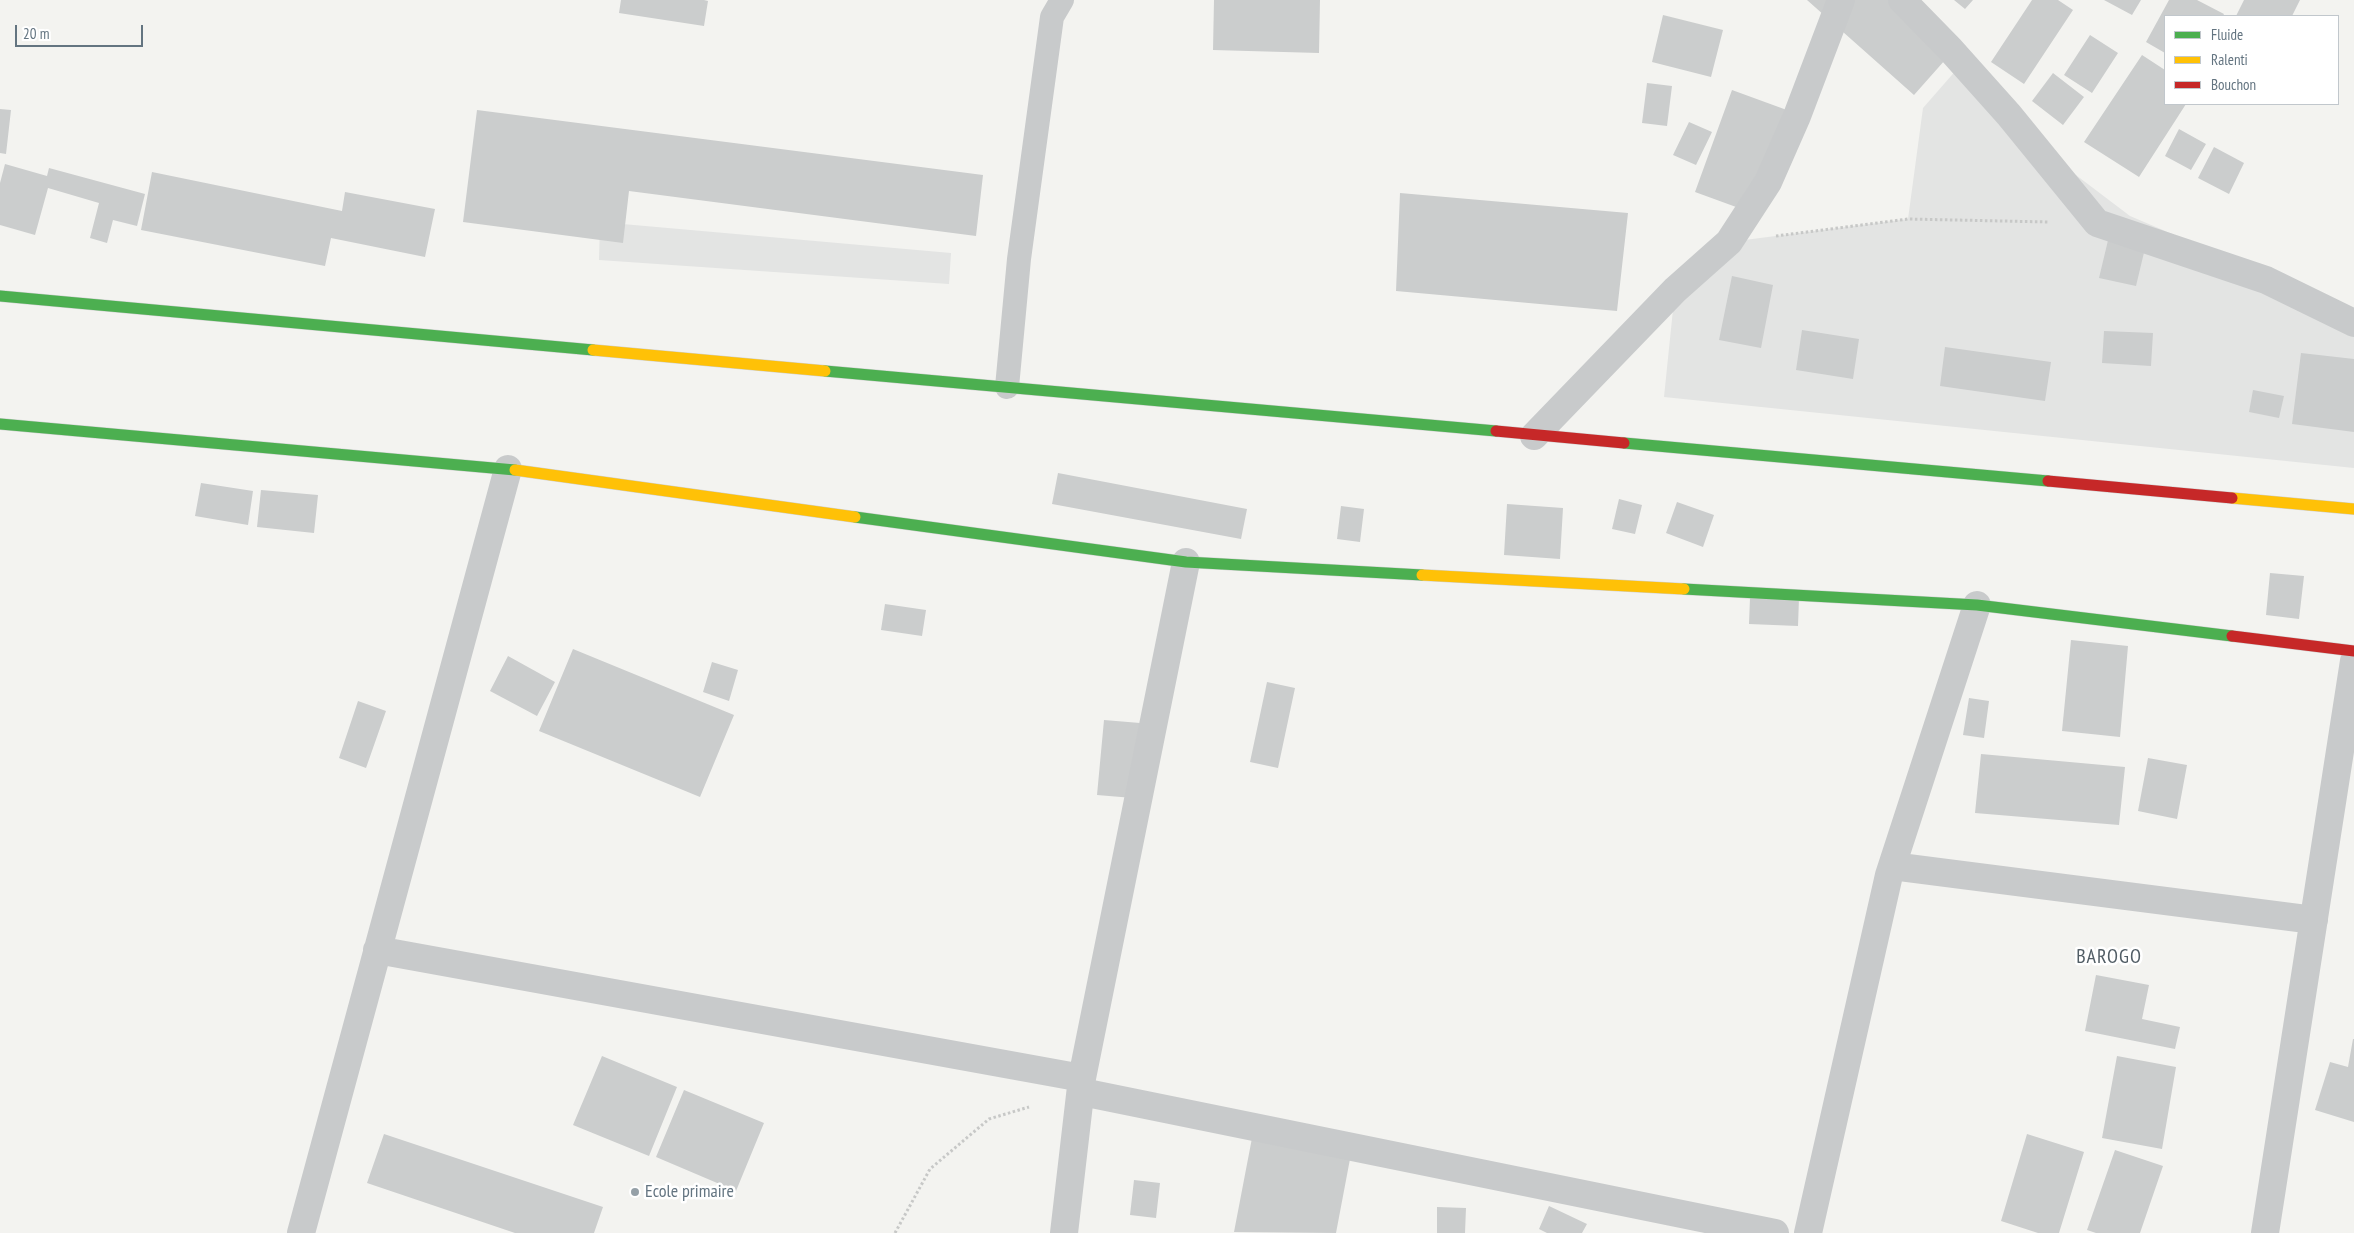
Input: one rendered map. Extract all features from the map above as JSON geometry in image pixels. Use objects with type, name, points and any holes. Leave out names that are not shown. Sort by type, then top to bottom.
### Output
[{"type":"main road","points":[[0,296],[2354,509]]},
{"type":"main road","points":[[0,424],[508,469],[1186,562],[1977,605],[2354,651]]},
{"type":"street","points":[[1534,436],[1675,290],[1729,242],[1768,182],[1797,116],[1841,0]]},
{"type":"street","points":[[1902,0],[1950,49],[2009,115],[2097,223],[2266,280],[2354,323]]},
{"type":"street","points":[[301,1233],[508,469]]},
{"type":"street","points":[[1064,1233],[1082,1085],[1186,562]]},
{"type":"street","points":[[1808,1233],[1892,866],[1977,605]]},
{"type":"street","points":[[2266,1233],[2354,661]]},
{"type":"street","points":[[1892,866],[2314,920]]},
{"type":"street","points":[[377,950],[1082,1085],[1775,1233]]},
{"type":"lane","points":[[1007,387],[1019,259],[1052,17],[1062,0]]},
{"type":"path","points":[[1729,242],[1908,219],[2097,223]]},
{"type":"path","points":[[894,1233],[930,1169],[989,1119],[1082,1085]]},
{"type":"shaded area","points":[[1958,68],[2006,122],[2130,216],[2285,282],[2354,318],[2354,468],[1664,397],[1675,290],[1729,242],[1908,219],[1923,108]]},
{"type":"shaded area","points":[[600,222],[951,253],[949,284],[599,260]]},
{"type":"building","points":[[621,0],[708,1],[704,26],[619,13]]},
{"type":"building","points":[[1214,0],[1320,0],[1319,53],[1213,50]]},
{"type":"building","points":[[1807,0],[1895,0],[1953,51],[1914,95]]},
{"type":"building","points":[[1954,0],[1973,0],[1965,9]]},
{"type":"building","points":[[2032,0],[2058,0],[2073,10],[2024,84],[1991,62]]},
{"type":"building","points":[[2104,0],[2141,0],[2132,15]]},
{"type":"building","points":[[2169,0],[2197,0],[2224,14],[2164,15],[2164,52],[2146,42]]},
{"type":"building","points":[[2244,0],[2300,0],[2292,15],[2236,15]]},
{"type":"building","points":[[1663,15],[1723,30],[1711,77],[1652,62]]},
{"type":"building","points":[[2090,35],[2118,53],[2092,93],[2064,75]]},
{"type":"building","points":[[2142,55],[2164,69],[2164,105],[2185,105],[2139,177],[2084,142]]},
{"type":"building","points":[[2053,73],[2084,97],[2063,125],[2032,101]]},
{"type":"building","points":[[1647,83],[1672,86],[1667,126],[1642,123]]},
{"type":"building","points":[[1732,90],[1795,113],[1758,215],[1695,192]]},
{"type":"building","points":[[0,109],[11,110],[6,154],[0,153]]},
{"type":"building","points":[[477,110],[983,175],[976,236],[629,191],[623,243],[463,222]]},
{"type":"building","points":[[1689,122],[1712,132],[1696,165],[1673,155]]},
{"type":"building","points":[[2179,129],[2206,144],[2191,170],[2165,156]]},
{"type":"building","points":[[2214,147],[2244,163],[2229,194],[2198,178]]},
{"type":"building","points":[[5,164],[47,176],[49,168],[145,194],[137,226],[113,220],[107,243],[90,238],[99,203],[48,188],[35,235],[0,225],[0,183]]},
{"type":"building","points":[[152,172],[342,211],[345,192],[435,209],[425,257],[331,238],[325,266],[141,230]]},
{"type":"building","points":[[1400,193],[1628,213],[1617,311],[1396,291]]},
{"type":"building","points":[[2110,232],[2147,240],[2136,286],[2099,278]]},
{"type":"building","points":[[1732,276],[1773,285],[1761,348],[1719,340]]},
{"type":"building","points":[[1802,330],[1859,339],[1853,379],[1796,370]]},
{"type":"building","points":[[2104,331],[2153,333],[2151,366],[2102,363]]},
{"type":"building","points":[[1945,347],[2051,362],[2045,401],[1940,386]]},
{"type":"building","points":[[2301,353],[2354,359],[2354,432],[2292,424]]},
{"type":"building","points":[[2253,390],[2284,396],[2279,418],[2249,412]]},
{"type":"building","points":[[1058,473],[1247,509],[1241,539],[1052,504]]},
{"type":"building","points":[[201,483],[253,491],[248,525],[195,516]]},
{"type":"building","points":[[261,490],[318,495],[314,533],[257,527]]},
{"type":"building","points":[[1619,499],[1642,505],[1635,534],[1612,529]]},
{"type":"building","points":[[1677,502],[1714,515],[1703,547],[1666,533]]},
{"type":"building","points":[[1507,504],[1563,508],[1560,559],[1504,555]]},
{"type":"building","points":[[1341,506],[1364,509],[1360,542],[1337,539]]},
{"type":"building","points":[[2270,573],[2304,576],[2299,619],[2266,615]]},
{"type":"building","points":[[1750,598],[1799,598],[1798,626],[1749,624]]},
{"type":"building","points":[[885,604],[926,610],[922,636],[881,630]]},
{"type":"building","points":[[2071,640],[2128,646],[2120,737],[2062,731]]},
{"type":"building","points":[[573,649],[734,715],[700,797],[539,731]]},
{"type":"building","points":[[508,656],[555,682],[537,716],[490,691]]},
{"type":"building","points":[[712,662],[738,670],[729,701],[703,692]]},
{"type":"building","points":[[1267,682],[1295,688],[1278,768],[1250,762]]},
{"type":"building","points":[[1969,698],[1989,701],[1984,738],[1963,735]]},
{"type":"building","points":[[358,701],[386,711],[366,768],[339,758]]},
{"type":"building","points":[[1104,720],[1140,723],[1133,798],[1097,795]]},
{"type":"building","points":[[1981,754],[2125,767],[2119,825],[1975,813]]},
{"type":"building","points":[[2148,758],[2187,765],[2177,819],[2138,811]]},
{"type":"building","points":[[2096,975],[2149,985],[2142,1019],[2180,1027],[2175,1049],[2085,1031]]},
{"type":"building","points":[[2353,1039],[2354,1122],[2315,1110],[2330,1062],[2348,1067]]},
{"type":"building","points":[[602,1056],[677,1087],[649,1156],[573,1125]]},
{"type":"building","points":[[2117,1056],[2176,1067],[2162,1149],[2102,1138]]},
{"type":"building","points":[[684,1090],[764,1123],[736,1191],[656,1157]]},
{"type":"building","points":[[384,1134],[603,1207],[594,1233],[515,1233],[367,1183]]},
{"type":"building","points":[[2027,1134],[2084,1152],[2059,1233],[2038,1233],[2001,1221]]},
{"type":"building","points":[[1252,1138],[1350,1159],[1336,1233],[1234,1232]]},
{"type":"building","points":[[2115,1150],[2163,1166],[2140,1233],[2096,1233],[2087,1230]]},
{"type":"building","points":[[1134,1180],[1160,1183],[1156,1218],[1130,1215]]},
{"type":"building","points":[[1549,1206],[1587,1224],[1582,1233],[1547,1233],[1539,1229]]},
{"type":"building","points":[[1437,1207],[1466,1208],[1465,1233],[1437,1233]]},
{"type":"traffic: fast","points":[[0,296],[593,350]]},
{"type":"traffic: fast","points":[[825,371],[1496,431]]},
{"type":"traffic: fast","points":[[0,424],[515,470]]},
{"type":"traffic: fast","points":[[1624,443],[2048,481]]},
{"type":"traffic: fast","points":[[855,517],[1186,562],[1422,575]]},
{"type":"traffic: fast","points":[[1684,589],[1977,605],[2232,636]]},
{"type":"traffic: slow","points":[[593,350],[825,371]]},
{"type":"traffic: slow","points":[[515,470],[855,517]]},
{"type":"traffic: slow","points":[[2232,498],[2354,509]]},
{"type":"traffic: slow","points":[[1422,575],[1684,589]]},
{"type":"traffic: jam","points":[[1496,431],[1624,443]]},
{"type":"traffic: jam","points":[[2048,481],[2232,498]]},
{"type":"traffic: jam","points":[[2232,636],[2354,651]]},
{"type":"place","name":"Ecole primaire","points":[[635,1192]]},
{"type":"district","name":"BAROGO","points":[[2109,957]]}]
